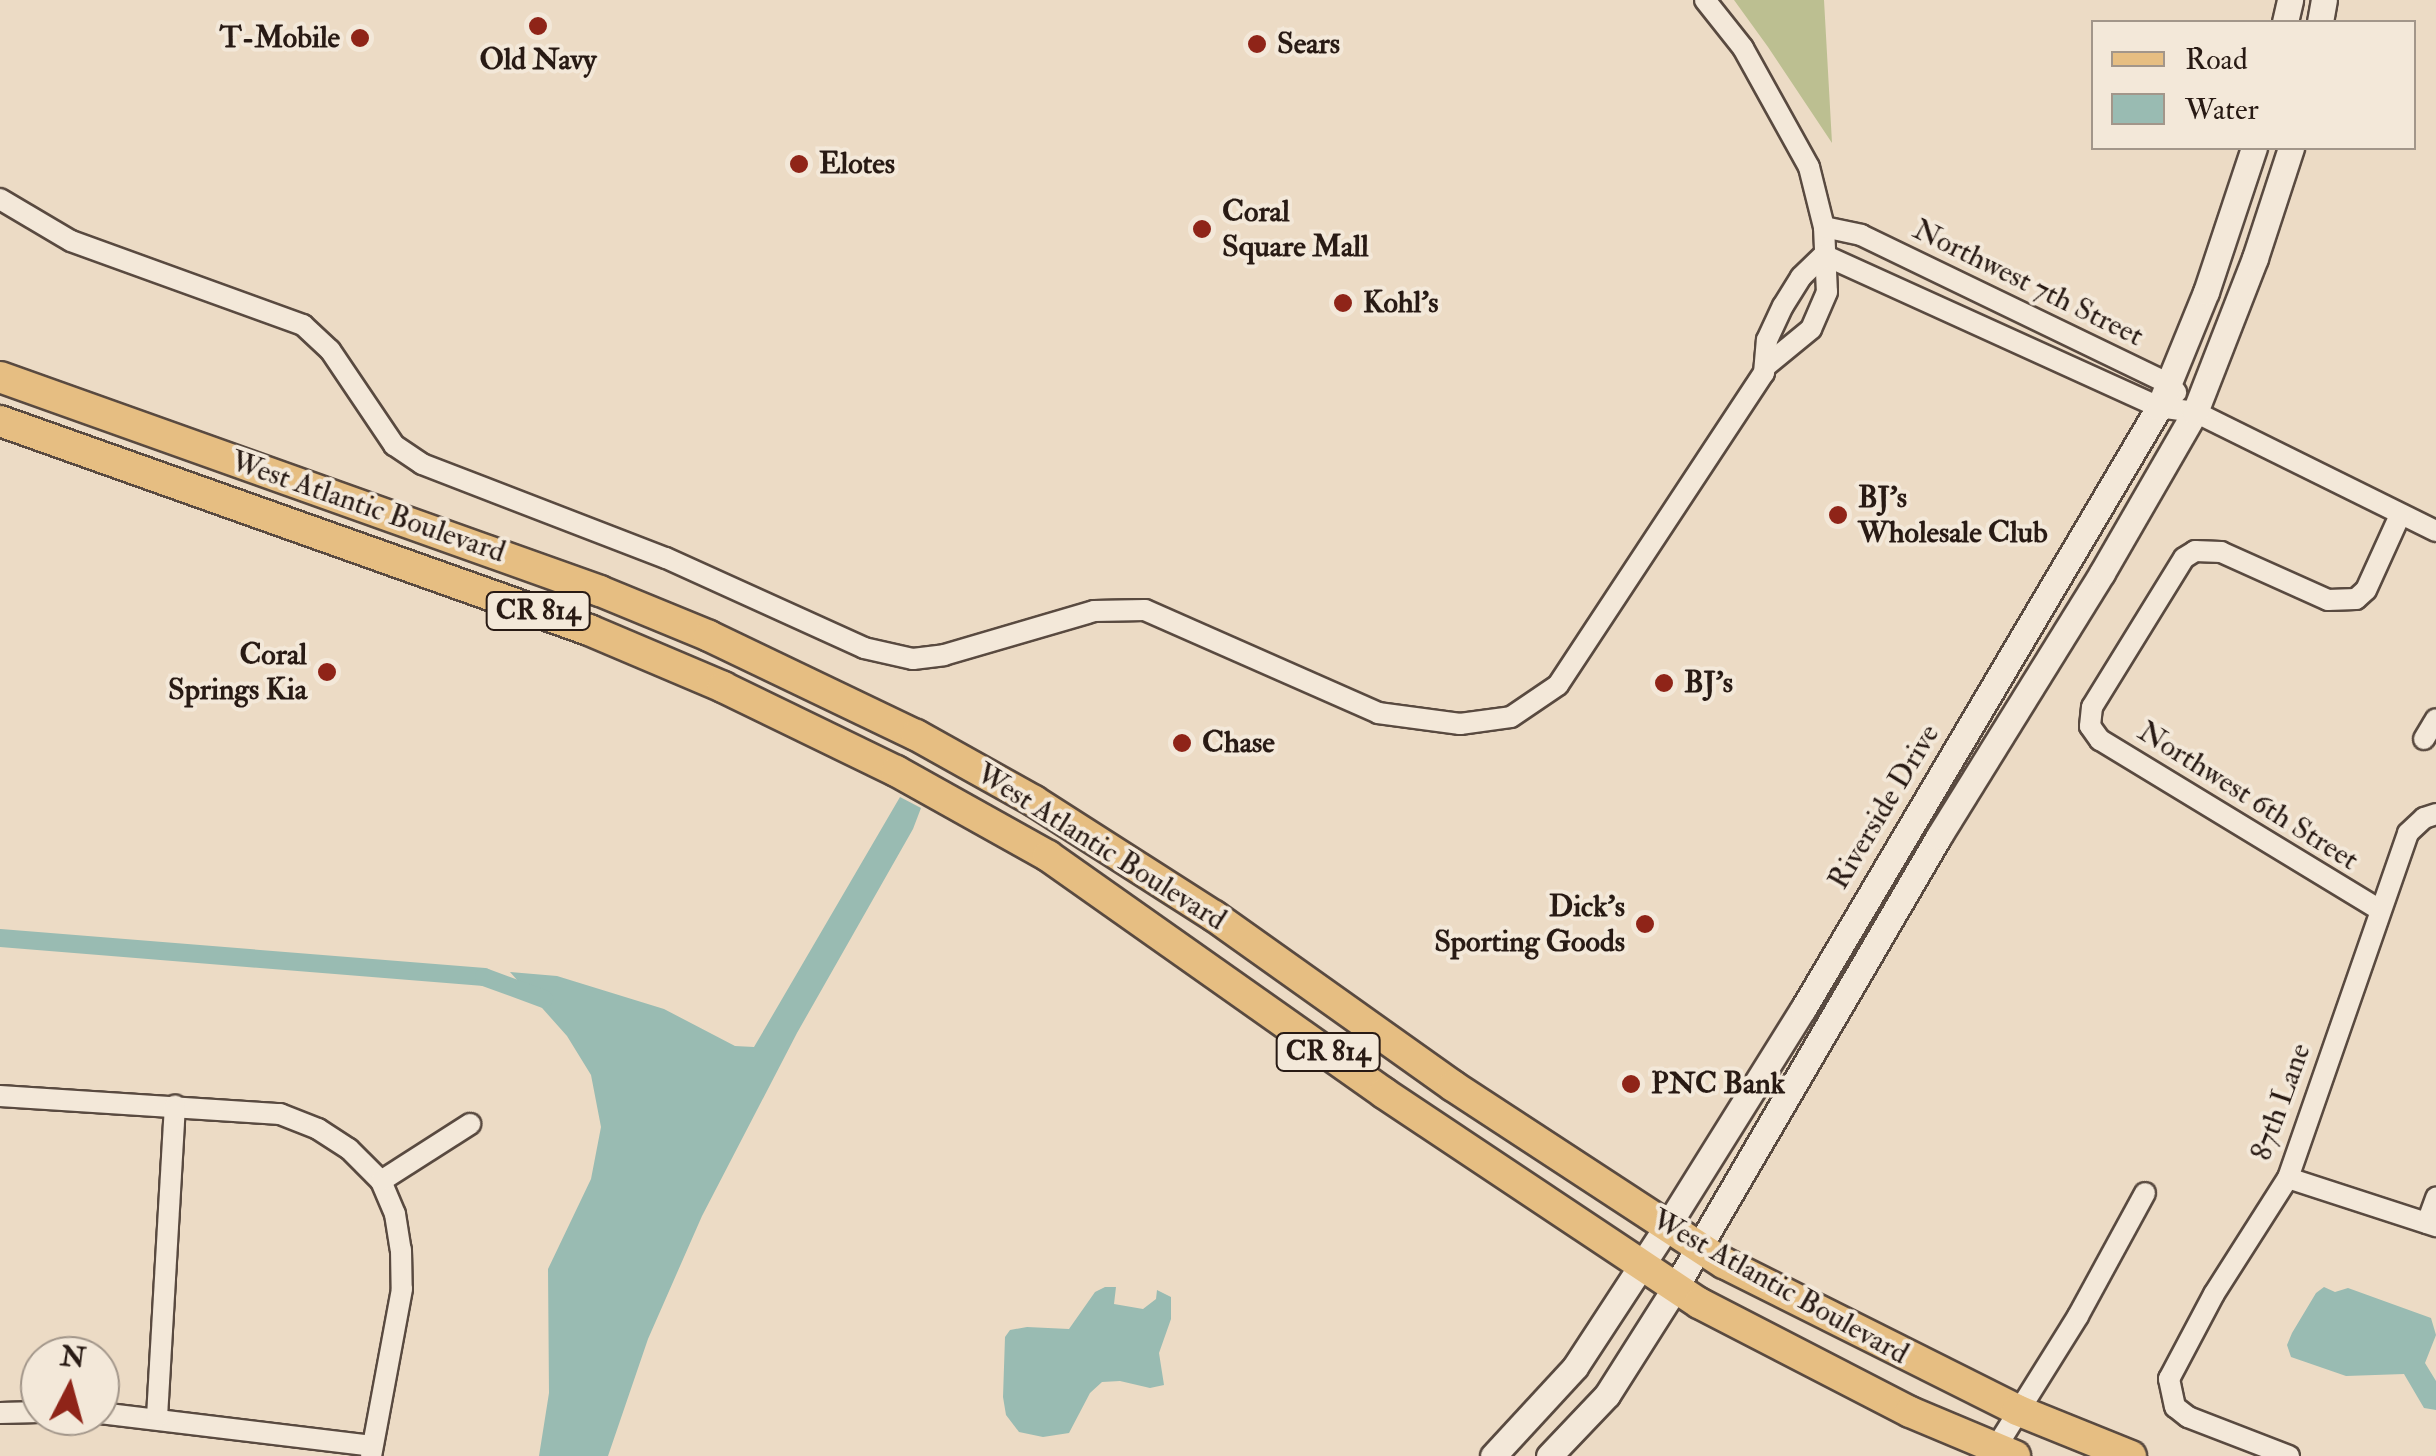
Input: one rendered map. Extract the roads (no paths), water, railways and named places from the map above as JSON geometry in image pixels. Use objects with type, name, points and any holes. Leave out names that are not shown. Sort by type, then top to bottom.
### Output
[{"type":"main road","name":"West Atlantic Boulevard","points":[[0,377],[600,591],[744,652],[916,735],[1214,916],[1453,1086],[1666,1228],[2017,1410],[2131,1456]]},
{"type":"main road","name":"West Atlantic Boulevard","points":[[0,421],[644,651],[896,772],[1109,896],[1384,1093],[1674,1288],[1910,1412],[2005,1452]]},
{"type":"street","points":[[0,199],[51,233],[303,326],[330,350],[394,444],[422,464],[666,558],[864,648],[912,659],[944,656],[1094,611],[1145,610],[1364,708],[1445,724],[1511,717],[1558,686],[1635,574],[1766,366],[1812,329],[1827,292],[1824,227],[1809,167],[1743,48],[1705,0]]},
{"type":"street","name":"Riverside Drive","points":[[1493,1456],[1575,1367],[1642,1267],[1803,1009],[2164,396],[2236,210],[2253,150]]},
{"type":"street","name":"Riverside Drive","points":[[1549,1456],[1607,1395],[1674,1288],[2195,412],[2255,258],[2290,150]]},
{"type":"street","name":"Northwest 7th Street","points":[[1824,227],[1861,235],[2195,412],[2436,531]]},
{"type":"street","points":[[1766,366],[1767,340],[1783,306],[1801,277],[1824,255]]},
{"type":"street","name":"Northwest 7th Street","points":[[1824,255],[2164,396]]},
{"type":"street","name":"Northwest 6th Street","points":[[2380,910],[2117,750],[2090,726],[2092,707],[2184,558],[2195,551],[2221,552],[2328,600],[2356,599],[2366,590],[2400,515]]},
{"type":"street","points":[[2424,740],[2436,719]]},
{"type":"street","name":"87th Lane","points":[[2290,1456],[2188,1417],[2175,1406],[2168,1379],[2214,1294],[2288,1178],[2408,832],[2430,816]]},
{"type":"street","points":[[0,1096],[280,1114],[318,1128],[349,1149],[380,1181],[395,1214],[402,1289],[372,1451],[158,1417],[120,1415]]},
{"type":"street","points":[[158,1417],[175,1106]]},
{"type":"street","points":[[380,1181],[470,1124]]},
{"type":"street","points":[[2288,1178],[2432,1224],[2436,1198]]},
{"type":"street","points":[[2005,1452],[2017,1410],[2078,1316],[2145,1193]]},
{"type":"water","points":[[900,797],[921,808],[913,829],[797,1033],[702,1216],[648,1339],[608,1456],[539,1456],[549,1393],[548,1269],[591,1179],[601,1127],[591,1075],[567,1036],[510,972],[557,976],[664,1009],[735,1046],[754,1047]]},
{"type":"water","points":[[1116,1287],[1114,1304],[1143,1309],[1156,1299],[1157,1290],[1171,1297],[1171,1319],[1159,1353],[1164,1385],[1150,1388],[1120,1381],[1102,1382],[1090,1393],[1069,1433],[1043,1437],[1019,1432],[1006,1415],[1003,1397],[1005,1337],[1010,1330],[1027,1327],[1069,1329],[1095,1292]]},
{"type":"water","points":[[2324,1287],[2335,1292],[2348,1288],[2431,1318],[2436,1335],[2425,1363],[2436,1381],[2436,1410],[2424,1408],[2404,1374],[2346,1376],[2291,1357],[2287,1345],[2292,1333],[2316,1293]]},
{"type":"waterway","points":[[0,938],[484,977],[544,999]]},
{"type":"place","name":"Old Navy","points":[[538,26]]},
{"type":"place","name":"T-Mobile","points":[[360,38]]},
{"type":"place","name":"Sears","points":[[1257,44]]},
{"type":"place","name":"Elotes","points":[[799,164]]},
{"type":"place","name":"Coral Square Mall","points":[[1202,229]]},
{"type":"place","name":"Kohl's","points":[[1343,303]]},
{"type":"place","name":"BJ's Wholesale Club","points":[[1838,515]]},
{"type":"place","name":"Coral Springs Kia","points":[[327,672]]},
{"type":"place","name":"BJ's","points":[[1664,683]]},
{"type":"place","name":"Chase","points":[[1182,743]]},
{"type":"place","name":"Dick's Sporting Goods","points":[[1645,924]]},
{"type":"place","name":"PNC Bank","points":[[1631,1084]]}]
